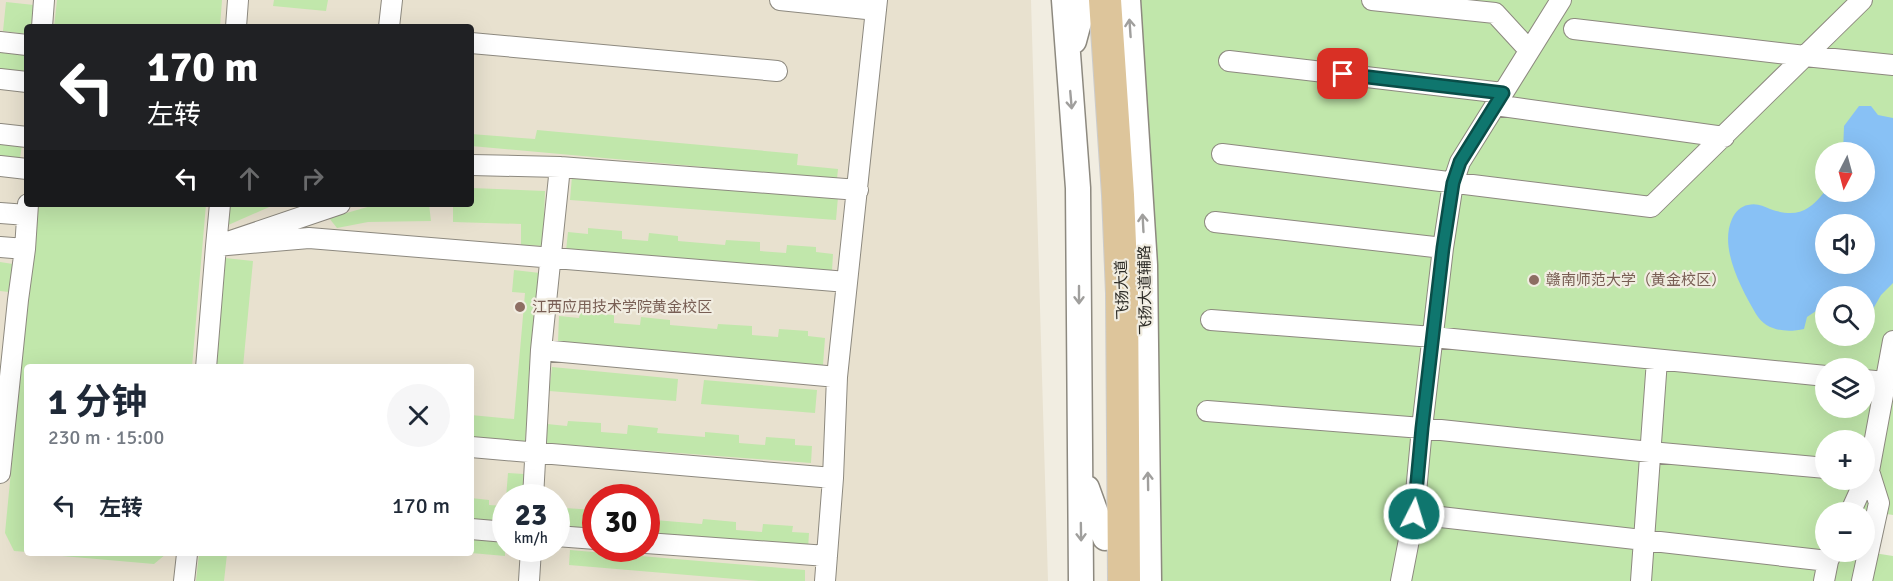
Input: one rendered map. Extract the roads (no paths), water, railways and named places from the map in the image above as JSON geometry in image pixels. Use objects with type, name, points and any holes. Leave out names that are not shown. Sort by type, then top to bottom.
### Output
[{"type":"main road","name":"飞扬大道","points":[[1086,0],[1102,190],[1104,581]]},
{"type":"main road","name":"飞扬大道","points":[[1105,0],[1122,293],[1124,581]]},
{"type":"street","points":[[42,24],[44,0]]},
{"type":"street","points":[[236,24],[238,0]]},
{"type":"street","points":[[389,24],[392,0]]},
{"type":"street","points":[[780,0],[877,5],[837,377],[833,478],[825,581]]},
{"type":"street","points":[[1064,0],[1078,188],[1082,581]]},
{"type":"street","points":[[1068,62],[1086,0]]},
{"type":"street","name":"飞扬大道辅路","points":[[1128,0],[1145,265],[1149,581]]},
{"type":"street","points":[[1372,0],[1495,13],[1529,50]]},
{"type":"street","points":[[1401,581],[1414,514],[1443,248],[1453,183],[1460,162],[1561,0]]},
{"type":"street","points":[[1222,154],[1651,207],[1862,0]]},
{"type":"street","points":[[1574,29],[1893,65]]},
{"type":"street","points":[[0,42],[24,45]]},
{"type":"street","points":[[474,43],[777,71]]},
{"type":"street","points":[[1107,49],[1137,127]]},
{"type":"street","points":[[1229,61],[1499,99],[1724,137]]},
{"type":"street","points":[[0,80],[24,82]]},
{"type":"street","points":[[0,134],[24,137]]},
{"type":"street","points":[[474,165],[560,167],[858,190]]},
{"type":"street","points":[[0,166],[24,169]]},
{"type":"street","points":[[534,484],[541,350],[560,167]]},
{"type":"street","points":[[206,364],[220,207]]},
{"type":"street","points":[[216,246],[331,207]]},
{"type":"street","points":[[0,213],[28,210],[25,249],[9,299],[0,468]]},
{"type":"street","points":[[1215,222],[1443,248]]},
{"type":"street","points":[[216,246],[309,238],[847,282]]},
{"type":"street","points":[[0,247],[25,249]]},
{"type":"street","points":[[1211,320],[1433,337],[1815,375]]},
{"type":"street","points":[[1875,447],[1886,415],[1886,382],[1893,341]]},
{"type":"street","points":[[541,350],[837,377]]},
{"type":"street","points":[[1641,581],[1657,360]]},
{"type":"street","points":[[1875,381],[1886,382]]},
{"type":"street","points":[[1207,411],[1422,428],[1815,467]]},
{"type":"street","points":[[474,447],[833,478]]},
{"type":"street","points":[[1080,469],[1104,538]]},
{"type":"street","points":[[1862,581],[1886,504],[1875,485]]},
{"type":"street","points":[[1414,514],[1645,540],[1815,555]]},
{"type":"street","points":[[1131,581],[1148,520]]},
{"type":"street","points":[[474,529],[492,531]]},
{"type":"street","points":[[660,544],[827,556]]},
{"type":"street","points":[[184,581],[187,556]]},
{"type":"street","points":[[529,581],[530,562]]},
{"type":"street","points":[[1824,581],[1829,562]]},
{"type":"water","points":[[1859,106],[1871,106],[1878,115],[1893,118],[1893,283],[1881,295],[1875,306],[1875,286],[1815,286],[1815,312],[1807,317],[1804,329],[1790,331],[1771,327],[1760,320],[1738,280],[1728,242],[1732,219],[1738,210],[1748,205],[1795,213],[1815,202],[1875,202],[1875,142],[1843,142],[1844,126]]},
{"type":"place","name":"赣南师范大学（黄金校区）","points":[[1534,280]]},
{"type":"place","name":"江西应用技术学院黄金校区","points":[[520,307]]}]
